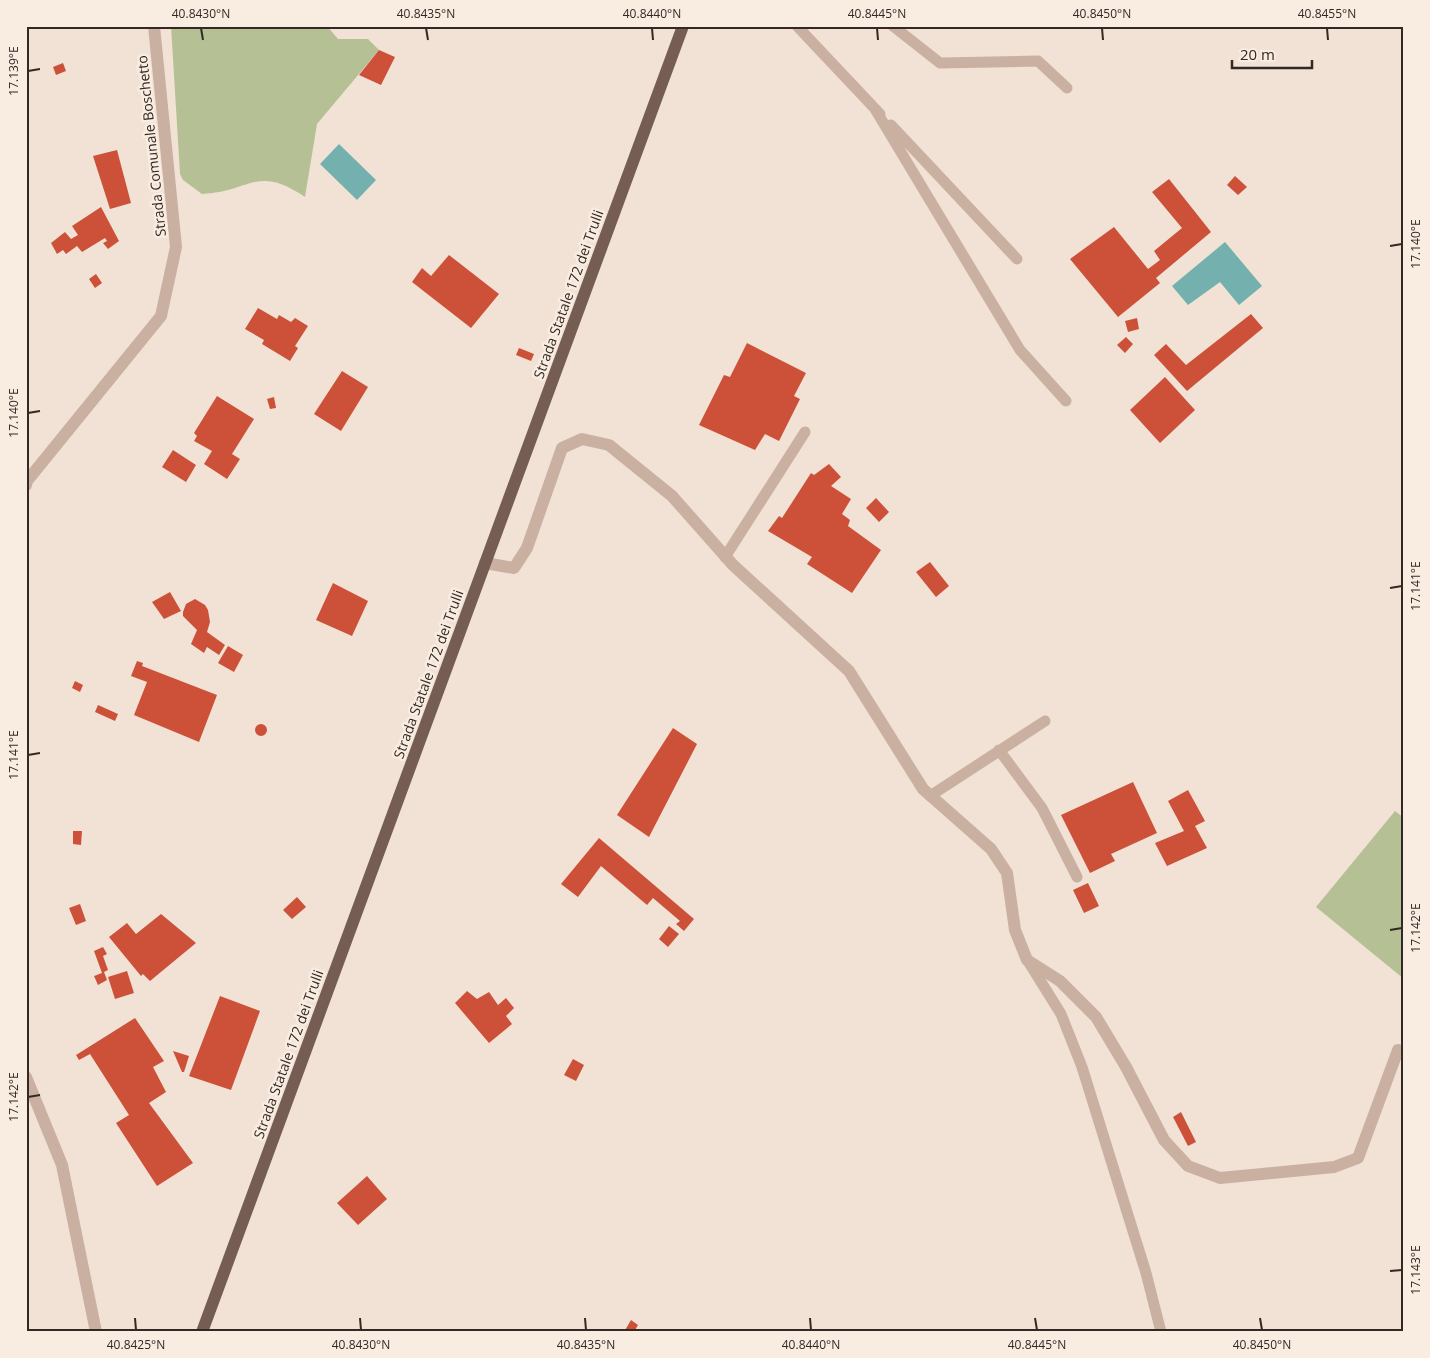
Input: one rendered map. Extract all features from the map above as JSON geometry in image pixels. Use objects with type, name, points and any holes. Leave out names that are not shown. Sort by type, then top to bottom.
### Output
[{"type":"main road","name":"Strada Statale 172 dei Trulli","points":[[202,1332],[683,26]]},
{"type":"street","name":"Strada Comunale Boschetto","points":[[26,485],[27,481],[161,316],[176,247],[154,26]]},
{"type":"street","points":[[485,563],[514,568],[527,548],[562,448],[582,439],[609,445],[672,496],[726,557],[850,671],[923,789],[991,849],[1007,873],[1015,930],[1027,960],[1060,981],[1096,1017],[1126,1067],[1164,1140],[1188,1166],[1220,1178],[1334,1167],[1358,1158],[1398,1050]]},
{"type":"street","points":[[26,1077],[62,1165],[96,1332]]},
{"type":"lane","points":[[796,26],[1017,259]]},
{"type":"lane","points":[[893,26],[940,63],[1038,61],[1067,88]]},
{"type":"lane","points":[[875,109],[1020,350],[1066,401]]},
{"type":"lane","points":[[726,557],[805,432]]},
{"type":"lane","points":[[930,796],[1045,720]]},
{"type":"lane","points":[[999,750],[1042,808],[1077,877]]},
{"type":"lane","points":[[1027,960],[1061,1014],[1082,1067],[1146,1274],[1160,1332]]},
{"type":"green space","points":[[171,26],[327,26],[338,39],[368,39],[379,50],[317,124],[305,197],[289,187],[275,182],[264,181],[202,194],[183,180],[180,174]]},
{"type":"green space","points":[[1395,811],[1404,818],[1404,979],[1316,907]]},
{"type":"water","points":[[339,144],[376,180],[357,200],[320,164]]},
{"type":"water","points":[[1225,242],[1262,286],[1239,305],[1220,282],[1188,305],[1172,286]]},
{"type":"building","points":[[379,50],[395,57],[381,85],[359,75]]},
{"type":"building","points":[[63,63],[66,71],[56,75],[53,67]]},
{"type":"building","points":[[117,150],[131,203],[110,209],[93,156]]},
{"type":"building","points":[[1235,176],[1247,187],[1238,195],[1227,185]]},
{"type":"building","points":[[1169,179],[1211,232],[1156,278],[1160,283],[1118,317],[1070,259],[1114,227],[1148,269],[1160,260],[1154,251],[1182,228],[1152,192]]},
{"type":"building","points":[[101,207],[119,241],[108,249],[103,243],[107,241],[105,238],[82,252],[77,246],[66,254],[63,250],[57,254],[51,243],[65,232],[71,239],[78,235],[72,226]]},
{"type":"building","points":[[449,255],[499,294],[471,328],[412,282],[422,268],[431,276]]},
{"type":"building","points":[[96,274],[102,283],[95,288],[89,279]]},
{"type":"building","points":[[258,308],[277,319],[279,315],[291,322],[295,318],[308,326],[295,346],[298,348],[290,361],[262,344],[264,340],[245,329]]},
{"type":"building","points":[[1251,314],[1263,328],[1187,391],[1154,355],[1166,344],[1186,365]]},
{"type":"building","points":[[1137,318],[1139,329],[1128,332],[1125,321]]},
{"type":"building","points":[[1126,337],[1133,344],[1125,353],[1117,345]]},
{"type":"building","points":[[747,343],[806,373],[794,396],[800,399],[779,441],[765,434],[755,450],[699,425],[724,375],[730,377]]},
{"type":"building","points":[[519,348],[534,354],[531,361],[516,355]]},
{"type":"building","points":[[342,371],[368,387],[341,431],[314,414]]},
{"type":"building","points":[[1165,377],[1195,410],[1160,443],[1130,410]]},
{"type":"building","points":[[217,396],[254,419],[232,454],[240,459],[227,479],[204,464],[212,451],[194,441],[197,436],[194,433]]},
{"type":"building","points":[[274,397],[276,408],[270,409],[267,399]]},
{"type":"building","points":[[173,450],[196,465],[186,482],[162,467]]},
{"type":"building","points":[[829,464],[841,477],[831,486],[851,499],[842,514],[850,520],[848,526],[881,550],[852,593],[807,564],[812,557],[768,531],[779,516],[782,518],[811,473],[814,475]]},
{"type":"building","points":[[876,498],[889,512],[879,522],[866,508]]},
{"type":"building","points":[[930,562],[949,586],[936,597],[916,572]]},
{"type":"building","points":[[333,583],[368,601],[352,636],[316,620]]},
{"type":"building","points":[[170,592],[181,611],[164,619],[152,602]]},
{"type":"building","points":[[195,599],[205,605],[208,610],[210,622],[207,632],[225,645],[219,655],[207,647],[204,653],[191,644],[197,630],[183,616],[183,612],[186,604]]},
{"type":"building","points":[[228,646],[243,655],[234,672],[218,663]]},
{"type":"building","points":[[137,661],[143,663],[142,666],[217,695],[199,742],[134,715],[147,682],[131,676]]},
{"type":"building","points":[[75,681],[83,685],[80,692],[72,688]]},
{"type":"building","points":[[98,705],[118,714],[115,721],[95,712]]},
{"type":"building","points":[[263,724],[266,725],[266,735],[259,736],[256,735],[255,728],[256,725]]},
{"type":"building","points":[[673,728],[697,744],[649,837],[617,815]]},
{"type":"building","points":[[1133,782],[1157,833],[1111,854],[1115,861],[1090,873],[1061,815]]},
{"type":"building","points":[[1188,790],[1205,821],[1195,826],[1207,848],[1167,866],[1155,843],[1184,831],[1168,801]]},
{"type":"building","points":[[73,831],[82,831],[81,845],[73,844]]},
{"type":"building","points":[[599,838],[694,919],[684,931],[676,924],[680,921],[653,898],[647,905],[601,866],[578,897],[561,884]]},
{"type":"building","points":[[1088,883],[1099,906],[1084,913],[1073,890]]},
{"type":"building","points":[[297,897],[306,907],[292,919],[283,910]]},
{"type":"building","points":[[80,904],[86,921],[76,925],[69,908]]},
{"type":"building","points":[[161,914],[196,943],[150,981],[143,974],[141,976],[109,937],[127,923],[136,934]]},
{"type":"building","points":[[669,926],[679,934],[668,947],[659,939]]},
{"type":"building","points":[[103,947],[107,954],[103,956],[108,970],[104,972],[107,980],[98,985],[94,976],[102,973],[94,951]]},
{"type":"building","points":[[127,971],[134,993],[115,999],[108,977]]},
{"type":"building","points":[[467,991],[477,999],[489,992],[498,1005],[506,998],[514,1008],[506,1016],[512,1024],[489,1043],[455,1003]]},
{"type":"building","points":[[220,996],[260,1011],[231,1090],[189,1076]]},
{"type":"building","points":[[135,1018],[164,1061],[153,1067],[166,1092],[149,1103],[193,1163],[157,1186],[116,1123],[129,1115],[90,1054],[79,1060],[76,1055]]},
{"type":"building","points":[[173,1051],[189,1056],[184,1072],[182,1072]]},
{"type":"building","points":[[573,1059],[584,1065],[576,1081],[564,1075]]},
{"type":"building","points":[[1181,1112],[1196,1142],[1188,1146],[1173,1117]]},
{"type":"building","points":[[367,1176],[387,1199],[358,1225],[337,1203]]},
{"type":"building","points":[[631,1320],[638,1325],[634,1332],[624,1332]]}]
